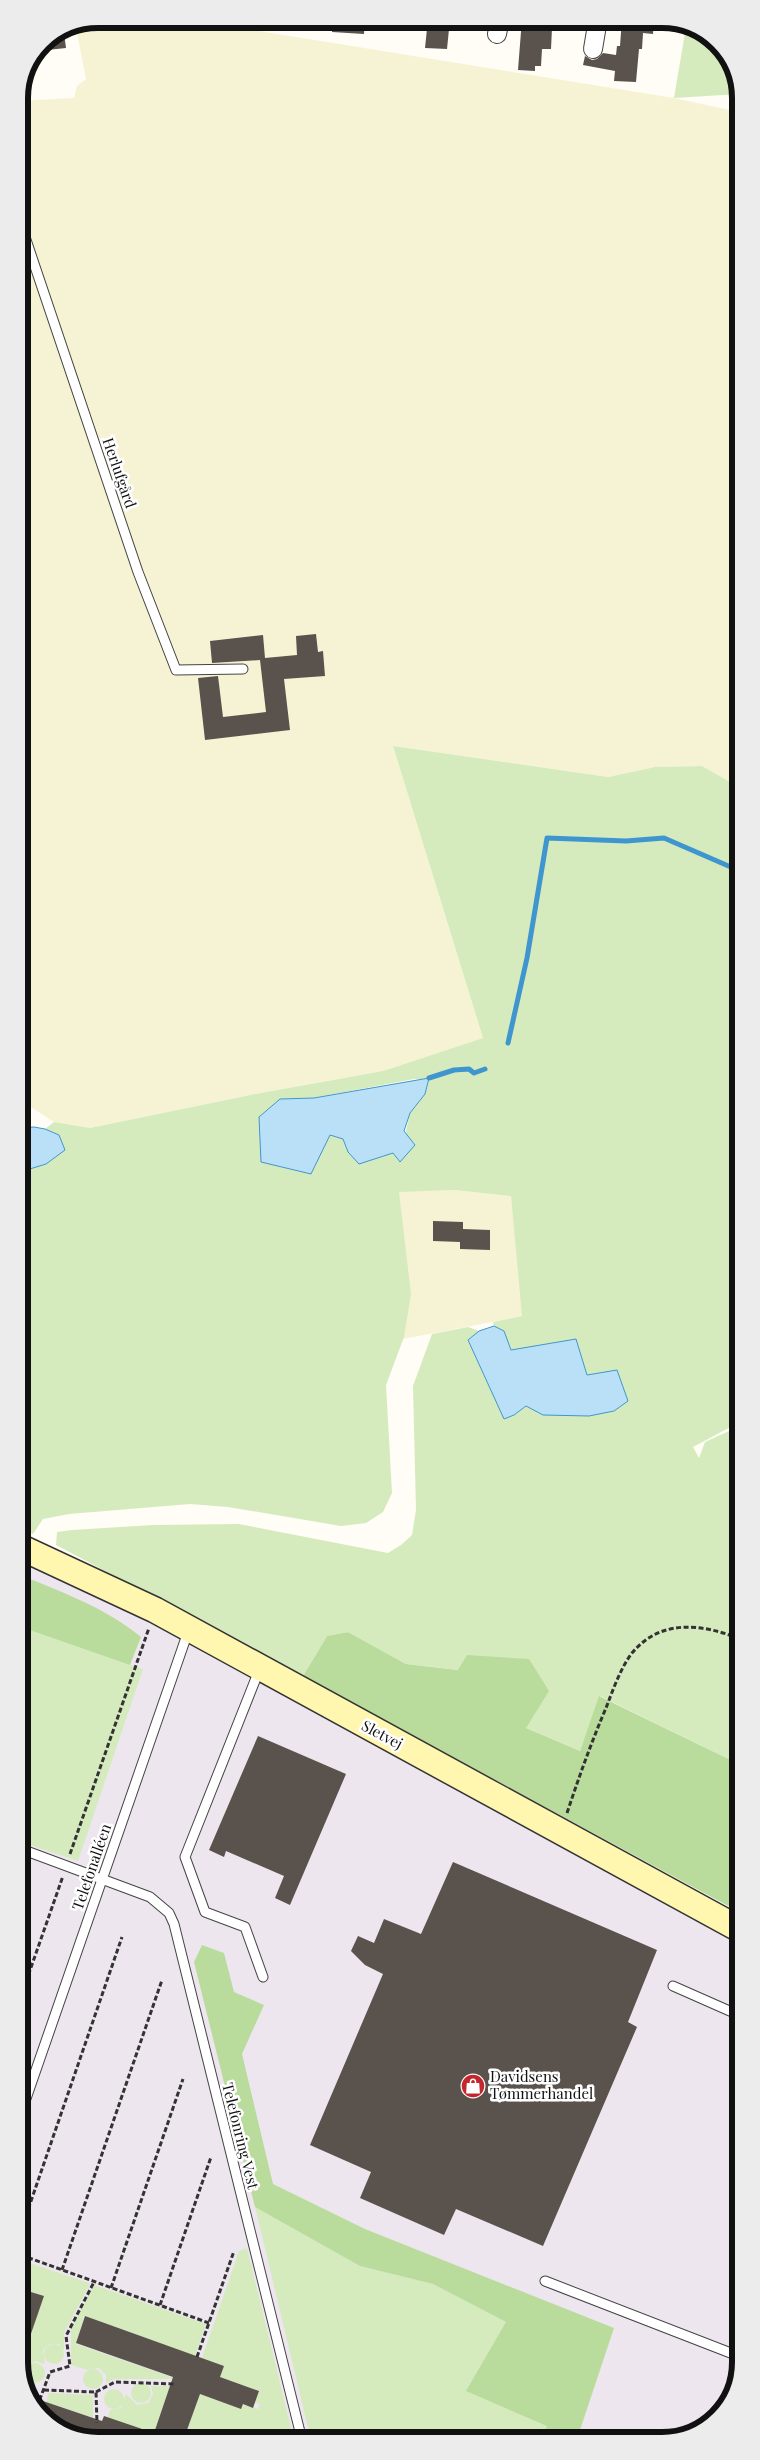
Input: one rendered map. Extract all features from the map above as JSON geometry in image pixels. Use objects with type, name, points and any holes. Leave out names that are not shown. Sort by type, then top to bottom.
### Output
[{"type":"street","points":[[593,49],[596,28]]},
{"type":"street","name":"Sletvej","points":[[28,1551],[154,1610],[732,1925]]},
{"type":"lane","name":"Herlufgård","points":[[28,246],[138,572],[176,670],[243,669]]},
{"type":"lane","name":"Telefonalléen","points":[[28,2093],[189,1629]]},
{"type":"lane","points":[[260,1668],[185,1857],[205,1912],[245,1927],[263,1977]]},
{"type":"lane","name":"Telefonring Vest","points":[[28,1854],[66,1865],[150,1898],[169,1913],[174,1924],[300,2432]]},
{"type":"lane","points":[[673,1986],[732,2012]]},
{"type":"lane","points":[[545,2281],[732,2354]]},
{"type":"path","points":[[28,1976],[154,1610]]},
{"type":"path","points":[[561,1832],[589,1748],[620,1674],[631,1654],[657,1632],[676,1626],[713,1629],[732,1636]]},
{"type":"path","points":[[28,2210],[122,1937]]},
{"type":"path","points":[[62,2270],[162,1980]]},
{"type":"path","points":[[111,2288],[183,2079]]},
{"type":"path","points":[[160,2305],[211,2157]]},
{"type":"path","points":[[197,2357],[234,2251]]},
{"type":"path","points":[[28,2258],[209,2323]]},
{"type":"path","points":[[39,2401],[50,2372],[70,2366],[66,2336],[94,2282]]},
{"type":"path","points":[[44,2390],[96,2392],[115,2382],[175,2384]]},
{"type":"path","points":[[96,2392],[97,2423]]},
{"type":"shaded area","points":[[98,28],[241,28],[674,98],[732,110],[732,783],[702,766],[655,767],[608,777],[393,746],[483,1038],[383,1071],[255,1094],[90,1128],[54,1122],[28,1105],[28,101],[74,98],[77,86],[86,79],[77,31]]},
{"type":"shaded area","points":[[455,1190],[511,1196],[523,1316],[403,1339],[399,1191]]},
{"type":"shaded area","points":[[28,1565],[102,1597],[732,1939],[732,2371],[729,2385],[723,2397],[712,2412],[701,2421],[671,2432],[93,2432],[71,2427],[59,2421],[39,2401],[28,2371]]},
{"type":"green space","points":[[685,31],[705,42],[721,59],[730,80],[732,94],[674,98]]},
{"type":"green space","points":[[393,746],[608,777],[655,767],[702,766],[732,783],[732,1426],[693,1447],[699,1458],[705,1442],[732,1430],[732,1761],[600,1696],[580,1751],[526,1728],[459,1670],[406,1664],[348,1632],[327,1636],[303,1676],[56,1545],[57,1532],[72,1530],[153,1525],[239,1524],[388,1553],[401,1545],[412,1535],[416,1510],[413,1386],[432,1334],[468,1327],[479,1331],[468,1341],[514,1415],[526,1406],[587,1375],[510,1350],[504,1331],[494,1326],[493,1322],[522,1316],[511,1196],[454,1190],[399,1192],[411,1294],[404,1337],[386,1385],[392,1493],[383,1512],[366,1523],[341,1526],[228,1507],[190,1504],[69,1514],[43,1519],[33,1534],[28,1531],[28,1170],[46,1164],[59,1135],[45,1129],[54,1122],[90,1128],[255,1094],[383,1071],[483,1038]],"holes":[[[414,1079],[429,1079],[425,1094],[410,1113],[399,1162],[393,1153],[348,1152],[343,1139],[329,1135],[280,1099],[313,1098]]]},
{"type":"green space","points":[[28,1578],[68,1594],[98,1609],[141,1637],[130,1665],[28,1629]]},
{"type":"green space","points":[[28,1629],[143,1669],[78,1861],[28,1844]]},
{"type":"green space","points":[[348,1632],[406,1664],[458,1670],[467,1655],[529,1659],[549,1691],[526,1728],[580,1751],[599,1696],[732,1761],[732,1908],[303,1676],[327,1636]]},
{"type":"green space","points":[[202,1945],[224,1953],[234,1992],[264,2005],[242,2054],[273,2184],[365,2229],[614,2328],[579,2432],[545,2432],[547,2426],[466,2391],[506,2322],[433,2284],[360,2266],[255,2207],[194,1962]]},
{"type":"green space","points":[[255,2207],[360,2266],[433,2284],[506,2322],[547,2426],[545,2432],[309,2432]]},
{"type":"green space","points":[[247,2248],[292,2432],[186,2432],[200,2394],[241,2408],[243,2404],[258,2409],[260,2404],[255,2402],[259,2391],[220,2377],[224,2366],[202,2358],[239,2251]]},
{"type":"green space","points":[[28,2262],[89,2283],[64,2333],[64,2350],[59,2344],[50,2344],[43,2350],[45,2362],[43,2364],[36,2361],[28,2365],[28,2329],[43,2297],[28,2292]]},
{"type":"green space","points":[[94,2285],[206,2324],[195,2356],[84,2316],[76,2344],[177,2379],[114,2379],[106,2383],[106,2375],[99,2368],[87,2370],[71,2365],[71,2329]]},
{"type":"green space","points":[[54,2344],[61,2347],[64,2354],[61,2361],[54,2364],[47,2361],[44,2354],[47,2347]]},
{"type":"green space","points":[[35,2363],[44,2369],[45,2373],[42,2380],[35,2383],[31,2382],[28,2366]]},
{"type":"green space","points":[[93,2369],[100,2372],[103,2379],[100,2386],[93,2389],[86,2386],[83,2379],[86,2372]]},
{"type":"green space","points":[[141,2383],[148,2386],[151,2393],[148,2400],[141,2403],[134,2400],[131,2393],[134,2386]]},
{"type":"green space","points":[[151,2386],[170,2386],[154,2432],[108,2418],[110,2410],[121,2408],[126,2394],[137,2405],[148,2403],[153,2394]]},
{"type":"green space","points":[[114,2389],[121,2392],[124,2399],[121,2406],[114,2409],[107,2406],[104,2399],[107,2392]]},
{"type":"green space","points":[[49,2393],[93,2395],[93,2420],[91,2417],[46,2402]]},
{"type":"water","points":[[429,1078],[425,1094],[410,1113],[404,1131],[415,1145],[400,1162],[393,1153],[359,1164],[348,1152],[343,1139],[330,1135],[311,1174],[261,1162],[259,1117],[280,1099],[314,1098]]},
{"type":"water","points":[[28,1127],[45,1129],[59,1135],[65,1150],[46,1164],[28,1170]]},
{"type":"water","points":[[494,1326],[504,1331],[511,1350],[576,1339],[587,1375],[617,1370],[628,1401],[614,1411],[589,1416],[543,1415],[526,1406],[514,1415],[504,1419],[468,1340],[479,1331]]},
{"type":"building","points":[[332,28],[364,28],[364,34],[332,32]]},
{"type":"building","points":[[427,28],[449,28],[447,49],[425,48]]},
{"type":"building","points":[[521,28],[552,28],[551,49],[542,49],[541,66],[535,66],[535,71],[518,70]]},
{"type":"building","points":[[621,28],[653,28],[653,34],[643,33],[642,49],[639,49],[636,82],[614,81],[615,71],[583,65],[585,56],[592,60],[597,59],[603,53],[616,55],[617,46],[620,46]]},
{"type":"building","points":[[64,36],[66,48],[46,50]]},
{"type":"building","points":[[316,634],[318,652],[323,651],[325,676],[284,679],[290,730],[205,740],[198,678],[218,676],[223,717],[266,712],[260,660],[212,663],[210,641],[263,635],[265,658],[297,655],[296,636]]},
{"type":"building","points":[[433,1221],[463,1222],[463,1229],[490,1230],[490,1250],[460,1249],[460,1242],[433,1241]]},
{"type":"building","points":[[258,1736],[346,1774],[290,1905],[275,1898],[284,1876],[226,1851],[224,1857],[209,1850]]},
{"type":"building","name":"Davidsens Tømmerhandel","points":[[453,1862],[657,1950],[628,2022],[637,2027],[543,2246],[456,2209],[444,2235],[360,2198],[371,2172],[310,2145],[383,1974],[365,1965],[351,1951],[358,1936],[374,1943],[384,1919],[421,1934]]},
{"type":"building","points":[[28,2291],[44,2296],[28,2342]]},
{"type":"building","points":[[85,2316],[224,2366],[220,2377],[259,2391],[253,2408],[243,2404],[241,2409],[200,2394],[186,2432],[154,2432],[173,2377],[76,2343]]},
{"type":"building","points":[[43,2401],[102,2421],[104,2416],[151,2432],[84,2431],[59,2421],[42,2404]]},
{"type":"waterway","points":[[508,1043],[527,958],[547,838],[626,841],[664,838],[732,868]]},
{"type":"waterway","points":[[429,1078],[454,1070],[469,1069],[474,1073],[485,1069]]},
{"type":"place","name":"Davidsens Tømmerhandel","points":[[473,2086]]}]
